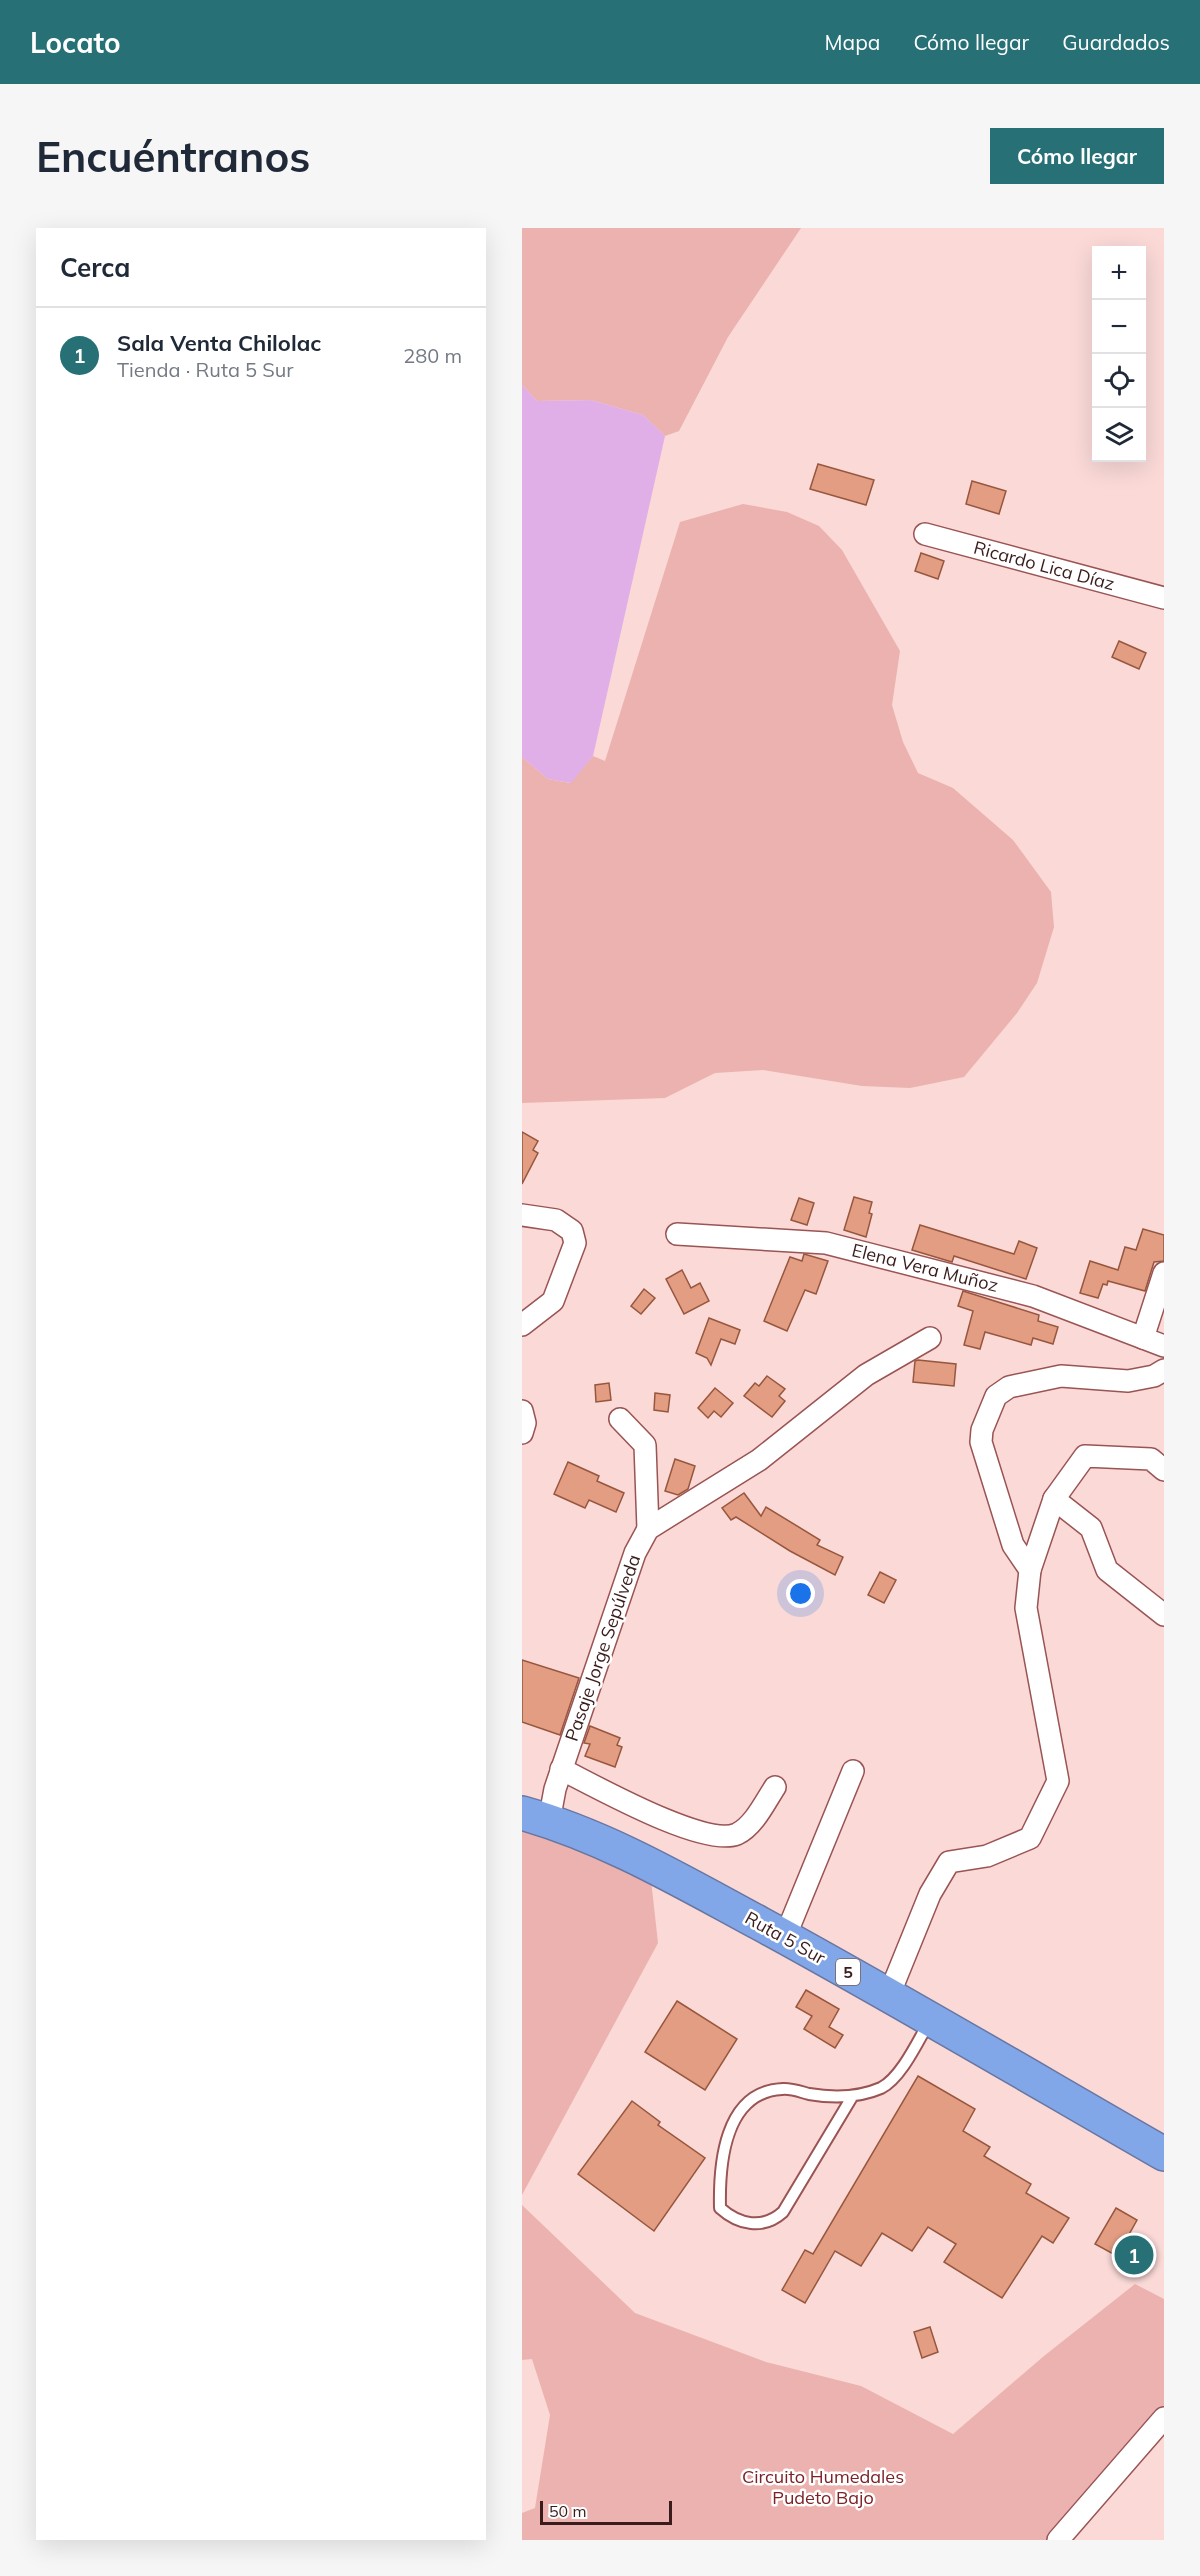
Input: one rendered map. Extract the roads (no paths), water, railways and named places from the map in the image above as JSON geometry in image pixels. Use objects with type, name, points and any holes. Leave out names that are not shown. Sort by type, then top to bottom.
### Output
[{"type":"highway","name":"Ruta 5 Sur","points":[[536,1817],[640,1859],[889,1995],[1164,2152]]},
{"type":"street","name":"Ricardo Lica Díaz","points":[[925,534],[1164,598]]},
{"type":"street","points":[[522,1215],[556,1220],[572,1231],[575,1242],[553,1301],[522,1325]]},
{"type":"street","name":"Elena Vera Muñoz","points":[[677,1234],[826,1243],[1033,1296],[1164,1346]]},
{"type":"street","points":[[1143,1338],[1164,1274]]},
{"type":"street","points":[[620,1419],[645,1445],[648,1529],[759,1460],[866,1375],[930,1338]]},
{"type":"street","points":[[1030,1570],[1013,1545],[981,1442],[986,1414],[996,1396],[1009,1387],[1024,1382],[1061,1376],[1128,1381],[1154,1376],[1164,1370]]},
{"type":"street","points":[[522,1411],[525,1423],[522,1434]]},
{"type":"street","points":[[889,1995],[930,1894],[949,1862],[987,1856],[1030,1838],[1058,1781],[1026,1608],[1030,1570],[1054,1499],[1085,1456],[1151,1459],[1164,1470]]},
{"type":"street","points":[[1054,1499],[1091,1528],[1107,1570],[1164,1615]]},
{"type":"street","name":"Pasaje Jorge Sepúlveda","points":[[536,1817],[561,1769],[635,1553],[648,1529]]},
{"type":"street","points":[[561,1769],[687,1828],[726,1837],[740,1833],[752,1821],[775,1787]]},
{"type":"street","points":[[785,1937],[853,1771]]},
{"type":"street","points":[[1058,2540],[1164,2418]]},
{"type":"lane","points":[[852,2097],[783,2212],[773,2221],[751,2224],[732,2219],[720,2208],[719,2180],[726,2143],[734,2119],[755,2096],[783,2089],[818,2095],[852,2097],[883,2087],[904,2064],[931,2019]]},
{"type":"place","name":"Sala Venta Chilolac","points":[[1134,2255]]},
{"type":"park label","name":"Circuito Humedales Pudeto Bajo","points":[[823,2487]]}]
